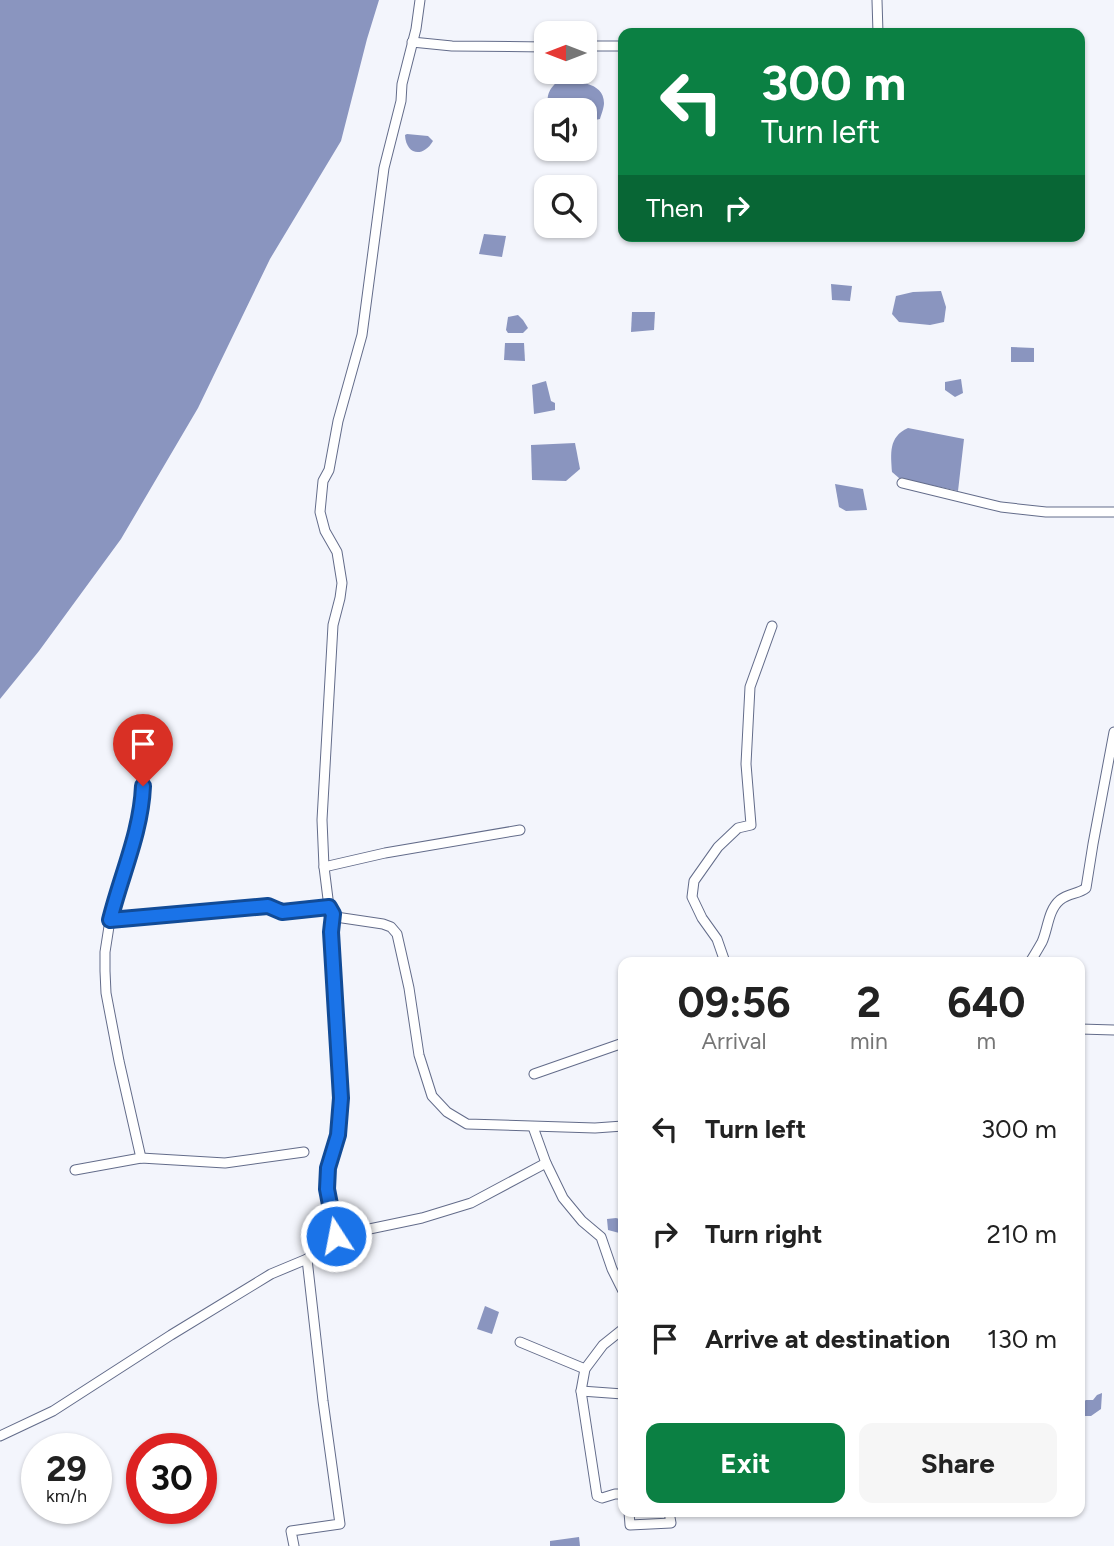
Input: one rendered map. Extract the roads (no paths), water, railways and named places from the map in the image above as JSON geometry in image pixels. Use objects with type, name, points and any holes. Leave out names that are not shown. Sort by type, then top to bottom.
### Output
[{"type":"street","points":[[336,1236],[327,1189],[328,1168],[338,1135],[341,1098],[331,910],[324,867],[322,820],[333,625],[342,583],[337,552],[325,531],[320,512],[323,481],[329,470],[338,421],[362,335],[384,168],[401,101],[402,84],[416,29],[420,0]]},
{"type":"street","points":[[877,0],[878,28]]},
{"type":"street","points":[[412,43],[534,47]]},
{"type":"street","points":[[597,46],[618,46]]},
{"type":"street","points":[[902,483],[1001,507],[1046,512],[1114,512]]},
{"type":"street","points":[[723,957],[717,939],[702,918],[692,897],[694,881],[718,846],[738,828],[751,825],[746,764],[750,687],[772,626]]},
{"type":"street","points":[[1033,957],[1043,940],[1051,912],[1058,901],[1071,894],[1083,892],[1086,888],[1114,732]]},
{"type":"street","points":[[141,1158],[106,993],[105,952],[118,889],[136,836],[143,802],[144,770]]},
{"type":"street","points":[[324,867],[385,853],[520,830]]},
{"type":"street","points":[[110,920],[268,906],[282,912],[331,910]]},
{"type":"street","points":[[331,910],[337,917],[391,927],[397,934],[409,988],[419,1055],[432,1096],[447,1112],[467,1124],[618,1126]]},
{"type":"street","points":[[1085,1030],[1114,1030]]},
{"type":"street","points":[[534,1074],[618,1045]]},
{"type":"street","points":[[534,1127],[545,1163],[563,1198],[582,1221],[601,1237],[618,1281]]},
{"type":"street","points":[[75,1170],[141,1158],[225,1163],[304,1152]]},
{"type":"street","points":[[0,1436],[53,1411],[271,1274],[307,1259],[336,1236],[422,1218],[471,1203],[545,1163]]},
{"type":"street","points":[[294,1546],[291,1531],[340,1524],[307,1259]]},
{"type":"street","points":[[618,1333],[603,1345],[584,1370],[581,1391],[597,1496],[602,1498],[618,1493]]},
{"type":"street","points":[[520,1342],[584,1370]]},
{"type":"street","points":[[581,1391],[618,1394]]},
{"type":"street","points":[[629,1517],[630,1525],[671,1523],[670,1517]]},
{"type":"water","points":[[0,0],[379,0],[341,141],[270,259],[198,408],[121,539],[39,651],[0,699]]},
{"type":"water","points":[[555,84],[594,86],[603,96],[600,119],[597,120],[597,98],[548,98]]},
{"type":"water","points":[[407,134],[428,136],[433,141],[425,150],[416,152],[408,147]]},
{"type":"water","points":[[484,234],[506,236],[502,257],[479,254]]},
{"type":"water","points":[[831,284],[852,286],[850,301],[832,300]]},
{"type":"water","points":[[941,291],[946,307],[944,322],[930,325],[899,322],[892,314],[896,296]]},
{"type":"water","points":[[632,312],[655,312],[654,330],[631,332]]},
{"type":"water","points":[[518,315],[528,328],[523,333],[508,333],[508,317]]},
{"type":"water","points":[[505,343],[524,343],[525,361],[504,360]]},
{"type":"water","points":[[1011,347],[1034,348],[1034,362],[1011,362]]},
{"type":"water","points":[[961,379],[963,393],[955,397],[945,390],[945,382]]},
{"type":"water","points":[[546,381],[555,410],[534,414],[532,385]]},
{"type":"water","points":[[908,428],[964,439],[958,491],[899,478],[892,472],[891,453],[894,441]]},
{"type":"water","points":[[575,443],[580,469],[566,481],[532,480],[531,445]]},
{"type":"water","points":[[835,484],[863,489],[867,510],[846,511],[839,507]]},
{"type":"water","points":[[607,1219],[618,1219],[618,1233],[608,1230]]},
{"type":"water","points":[[485,1306],[499,1312],[492,1334],[477,1329]]},
{"type":"water","points":[[1102,1393],[1101,1409],[1091,1416],[1085,1416],[1085,1401],[1093,1400]]},
{"type":"water","points":[[579,1537],[580,1546],[550,1546],[550,1541]]}]
